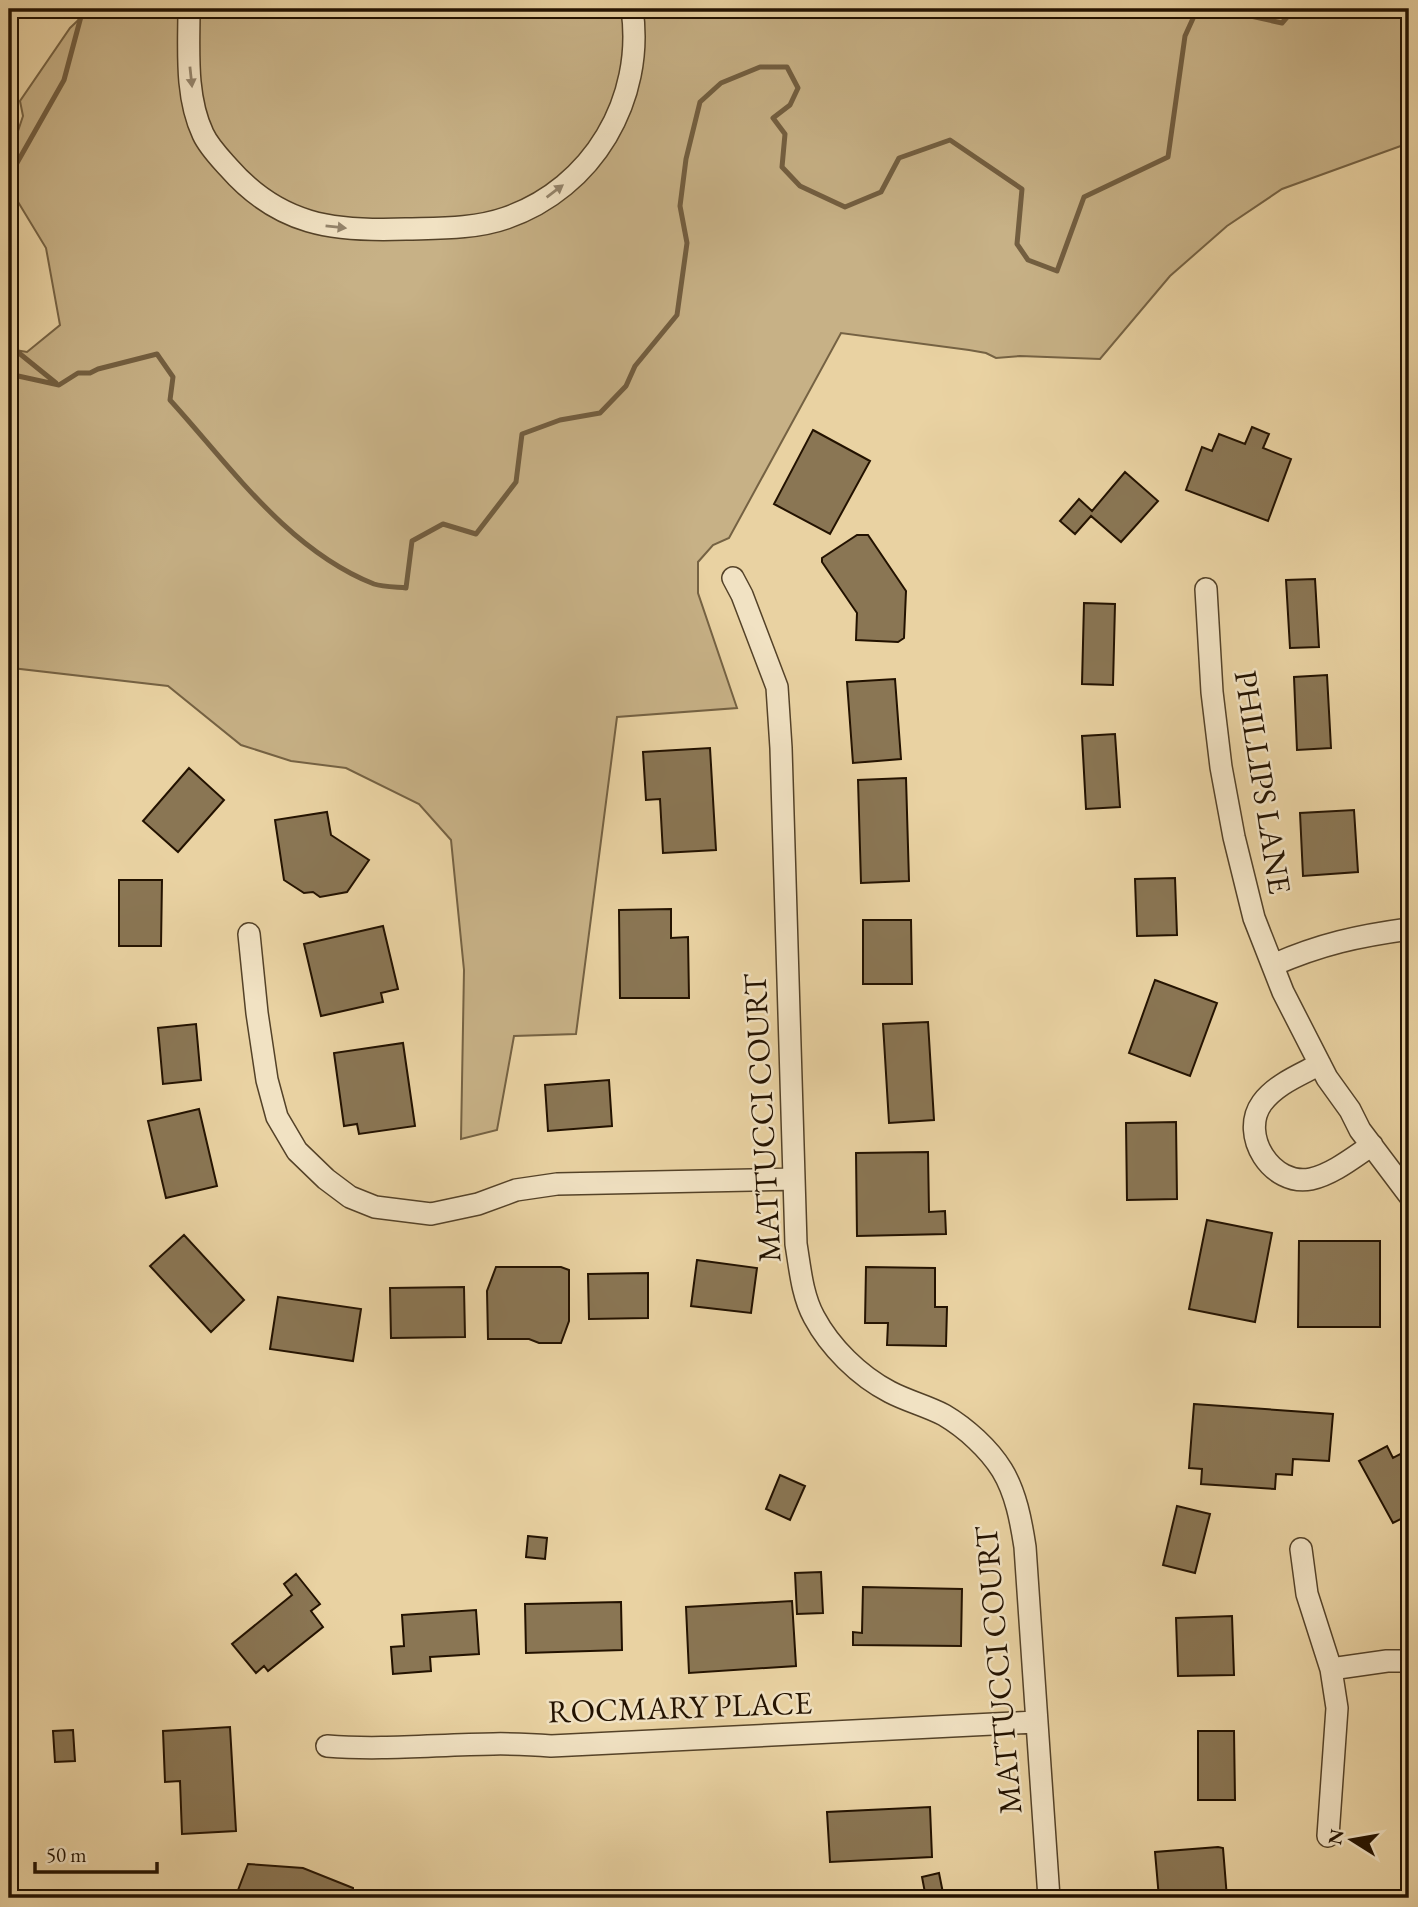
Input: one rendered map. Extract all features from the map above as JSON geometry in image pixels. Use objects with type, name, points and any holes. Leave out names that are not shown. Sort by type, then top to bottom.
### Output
[{"type":"street","points":[[189,9],[189,55],[195,108],[204,135],[217,154],[246,188],[281,212],[327,227],[373,230],[454,227],[505,219],[541,202],[579,173],[603,144],[619,114],[628,81],[635,31],[632,9]]},
{"type":"street","name":"MATTUCCI COURT","points":[[733,578],[777,687],[796,1244],[802,1283],[813,1315],[828,1338],[869,1379],[889,1391],[944,1415],[967,1433],[986,1449],[1002,1470],[1012,1492],[1025,1547],[1049,1898]]},
{"type":"street","name":"PHILLIPS LANE","points":[[1206,589],[1212,692],[1221,767],[1254,918],[1283,992],[1336,1093],[1409,1195]]},
{"type":"street","points":[[1273,965],[1312,948],[1409,929]]},
{"type":"street","points":[[249,934],[267,1080],[277,1117],[297,1151],[326,1179],[350,1197],[375,1207],[431,1214],[478,1204],[516,1190],[557,1184],[794,1179]]},
{"type":"street","points":[[1320,1064],[1280,1086],[1261,1104],[1254,1125],[1259,1148],[1268,1165],[1286,1177],[1310,1179],[1337,1168],[1372,1145]]},
{"type":"street","points":[[1301,1549],[1307,1594],[1331,1669],[1337,1708],[1328,1836]]},
{"type":"street","points":[[1331,1669],[1387,1661],[1409,1661]]},
{"type":"street","name":"ROCMARY PLACE","points":[[327,1746],[357,1748],[510,1742],[551,1746],[1035,1722]]},
{"type":"shaded area","points":[[90,9],[1409,9],[1409,143],[1282,189],[1227,226],[1170,276],[1100,359],[1020,356],[996,358],[969,350],[841,333],[729,538],[713,545],[698,562],[698,593],[737,708],[617,717],[576,1034],[514,1036],[497,1130],[461,1139],[464,970],[451,840],[419,804],[346,768],[291,761],[241,745],[168,686],[12,668],[9,646],[9,349],[27,352],[60,325],[46,248],[12,192],[14,143],[23,116],[20,101],[70,28]]},
{"type":"building","points":[[1252,427],[1269,434],[1263,448],[1291,459],[1268,521],[1186,490],[1202,447],[1212,451],[1219,434],[1245,444]]},
{"type":"building","points":[[813,430],[870,461],[830,534],[774,504]]},
{"type":"building","points":[[1125,472],[1158,501],[1121,542],[1091,516],[1075,534],[1060,521],[1079,499],[1092,511]]},
{"type":"building","points":[[857,535],[868,535],[906,591],[904,638],[898,642],[856,640],[857,613],[822,562],[822,558]]},
{"type":"building","points":[[1315,579],[1319,647],[1290,648],[1286,580]]},
{"type":"building","points":[[1084,603],[1115,604],[1113,685],[1082,684]]},
{"type":"building","points":[[1327,675],[1331,748],[1297,750],[1294,677]]},
{"type":"building","points":[[895,679],[901,759],[853,763],[847,682]]},
{"type":"building","points":[[1115,734],[1120,807],[1086,809],[1082,736]]},
{"type":"building","points":[[710,748],[716,850],[663,853],[660,799],[646,800],[643,752]]},
{"type":"building","points":[[189,768],[224,800],[178,852],[143,821]]},
{"type":"building","points":[[906,778],[909,881],[861,883],[858,780]]},
{"type":"building","points":[[1354,810],[1358,872],[1303,876],[1300,813]]},
{"type":"building","points":[[327,812],[331,835],[369,860],[347,892],[320,897],[313,892],[304,893],[284,880],[275,820]]},
{"type":"building","points":[[1175,878],[1177,935],[1137,936],[1135,879]]},
{"type":"building","points":[[119,880],[162,880],[161,946],[119,946]]},
{"type":"building","points":[[671,909],[671,938],[688,937],[689,998],[620,998],[619,910]]},
{"type":"building","points":[[863,920],[911,920],[912,984],[863,984]]},
{"type":"building","points":[[383,926],[398,989],[381,993],[383,1002],[321,1016],[304,944]]},
{"type":"building","points":[[1155,980],[1217,1003],[1190,1076],[1129,1053]]},
{"type":"building","points":[[928,1022],[934,1120],[889,1123],[883,1024]]},
{"type":"building","points":[[196,1024],[201,1080],[163,1084],[158,1028]]},
{"type":"building","points":[[403,1043],[415,1126],[359,1134],[357,1124],[344,1126],[334,1053]]},
{"type":"building","points":[[609,1080],[612,1126],[548,1131],[545,1085]]},
{"type":"building","points":[[199,1109],[217,1186],[166,1198],[148,1121]]},
{"type":"building","points":[[1176,1122],[1177,1199],[1127,1200],[1126,1123]]},
{"type":"building","points":[[928,1152],[929,1212],[945,1211],[946,1234],[857,1236],[856,1153]]},
{"type":"building","points":[[1207,1220],[1272,1233],[1255,1322],[1189,1309]]},
{"type":"building","points":[[184,1235],[244,1300],[211,1332],[150,1266]]},
{"type":"building","points":[[1299,1241],[1380,1241],[1380,1327],[1298,1327]]},
{"type":"building","points":[[697,1260],[757,1268],[751,1313],[691,1306]]},
{"type":"building","points":[[496,1267],[561,1267],[569,1270],[569,1321],[561,1343],[539,1343],[529,1339],[488,1339],[487,1291]]},
{"type":"building","points":[[866,1267],[935,1268],[935,1307],[947,1307],[946,1346],[887,1345],[888,1323],[865,1323]]},
{"type":"building","points":[[648,1273],[648,1318],[589,1319],[588,1274]]},
{"type":"building","points":[[464,1287],[465,1337],[391,1338],[390,1288]]},
{"type":"building","points":[[278,1297],[361,1309],[353,1361],[270,1349]]},
{"type":"building","points":[[1194,1404],[1333,1414],[1329,1461],[1293,1459],[1292,1475],[1276,1474],[1275,1489],[1201,1484],[1202,1469],[1189,1468]]},
{"type":"building","points":[[1387,1446],[1393,1458],[1404,1452],[1409,1462],[1409,1515],[1393,1523],[1359,1461]]},
{"type":"building","points":[[780,1475],[805,1486],[790,1520],[766,1509]]},
{"type":"building","points":[[1177,1506],[1210,1514],[1195,1573],[1163,1565]]},
{"type":"building","points":[[528,1536],[547,1538],[545,1559],[526,1557]]},
{"type":"building","points":[[821,1572],[823,1613],[797,1614],[795,1573]]},
{"type":"building","points":[[296,1574],[320,1604],[311,1611],[323,1627],[268,1671],[264,1666],[256,1673],[232,1644],[292,1595],[284,1584]]},
{"type":"building","points":[[863,1587],[962,1589],[961,1646],[853,1645],[853,1632],[862,1633]]},
{"type":"building","points":[[792,1601],[796,1666],[689,1673],[686,1607]]},
{"type":"building","points":[[621,1602],[622,1650],[526,1653],[525,1604]]},
{"type":"building","points":[[476,1610],[479,1654],[430,1657],[431,1671],[393,1674],[391,1647],[404,1646],[402,1615]]},
{"type":"building","points":[[1232,1616],[1234,1675],[1178,1676],[1176,1618]]},
{"type":"building","points":[[1409,1726],[1409,1790],[1406,1790]]},
{"type":"building","points":[[230,1727],[236,1831],[182,1834],[180,1781],[165,1782],[163,1731]]},
{"type":"building","points":[[73,1730],[75,1761],[55,1762],[53,1731]]},
{"type":"building","points":[[1198,1731],[1234,1731],[1235,1800],[1198,1800]]},
{"type":"building","points":[[930,1807],[932,1857],[830,1862],[827,1812]]},
{"type":"building","points":[[1223,1848],[1227,1898],[1159,1898],[1155,1852]]},
{"type":"building","points":[[248,1864],[303,1868],[353,1888],[353,1898],[235,1898]]},
{"type":"building","points":[[939,1873],[944,1898],[926,1898],[922,1877]]},
{"type":"waterway","points":[[9,177],[64,80],[83,9]]},
{"type":"waterway","points":[[9,374],[59,385],[78,373],[90,373],[157,354],[173,377],[170,400],[238,478],[287,528],[343,569],[374,584],[406,588],[412,541],[443,524],[476,534],[516,482],[522,434],[560,420],[600,413],[626,386],[635,366],[677,315],[687,243],[680,206],[686,159],[700,102],[721,83],[760,67],[787,67],[798,88],[790,105],[773,118],[785,134],[782,167],[800,186],[845,207],[881,192],[899,158],[950,140],[1022,189],[1017,244],[1028,260],[1057,271],[1084,197],[1168,157],[1185,36],[1195,14],[1237,13],[1282,23],[1294,9]]},
{"type":"waterway","points":[[9,345],[56,383]]}]
